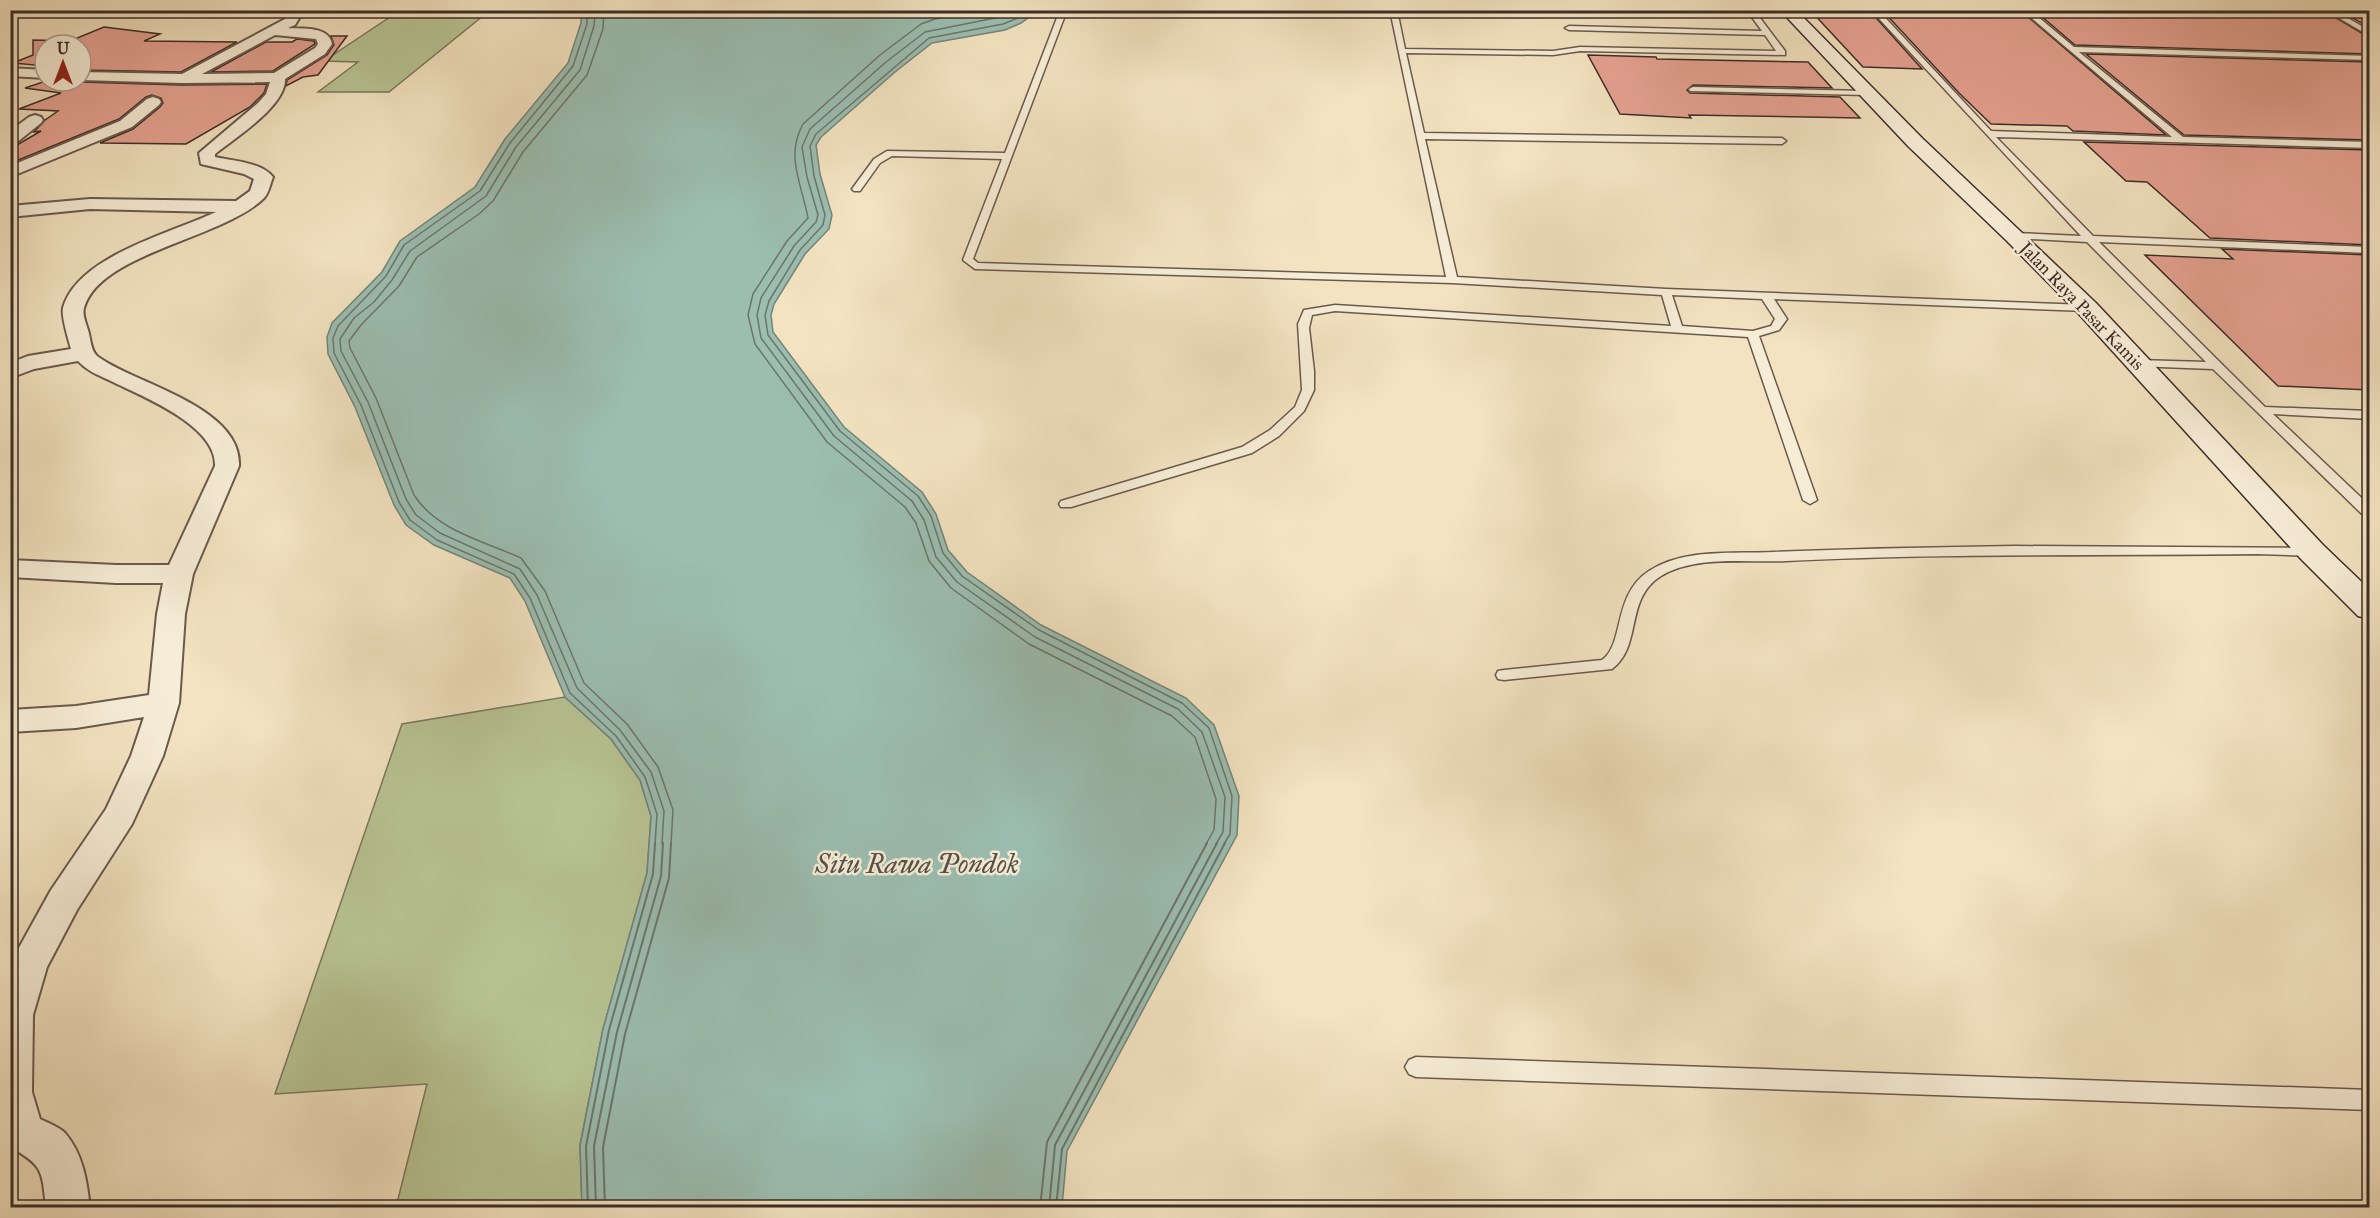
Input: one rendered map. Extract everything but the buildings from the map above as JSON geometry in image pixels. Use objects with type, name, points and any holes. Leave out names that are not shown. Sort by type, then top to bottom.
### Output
[{"type":"main road","name":"Jalan Raya Pasar Kamis","points":[[1787,10],[1915,142],[2015,236],[2087,308],[2312,552],[2370,609]]},
{"type":"street","points":[[182,79],[290,22],[298,10]]},
{"type":"street","points":[[93,76],[182,79],[278,77],[320,51],[325,44],[324,38],[312,33],[273,31]]},
{"type":"street","points":[[10,72],[33,73]]},
{"type":"street","points":[[68,1208],[64,1172],[50,1146],[17,1137],[12,1092],[14,1015],[29,965],[64,900],[120,814],[147,756],[164,703],[171,614],[179,574],[227,466],[227,453],[217,437],[193,417],[166,399],[100,368],[83,354],[72,309],[78,296],[91,281],[115,264],[240,207],[260,192],[265,183],[264,177],[250,170],[207,160],[207,153],[270,101],[279,87],[278,77]]},
{"type":"street","points":[[10,172],[126,124],[153,102]]},
{"type":"street","points":[[10,139],[35,120]]},
{"type":"street","points":[[10,212],[90,204],[240,207]]},
{"type":"street","points":[[10,371],[28,363],[83,354]]},
{"type":"street","points":[[10,568],[116,574],[179,574]]},
{"type":"street","points":[[10,721],[76,717],[164,703]]},
{"type":"lane","points":[[1064,10],[968,260],[975,266],[1452,280],[1666,292],[2087,308]]},
{"type":"lane","points":[[1393,10],[1452,280]]},
{"type":"lane","points":[[1874,10],[1962,107],[2260,410],[2370,514]]},
{"type":"lane","points":[[2025,10],[2180,140]]},
{"type":"lane","points":[[2328,10],[2370,34]]},
{"type":"lane","points":[[1558,11],[1580,50]]},
{"type":"lane","points":[[1558,11],[1752,12],[1782,53],[1569,28]]},
{"type":"lane","points":[[1652,11],[1669,41]]},
{"type":"lane","points":[[1402,51],[1553,53],[1767,33]]},
{"type":"lane","points":[[2072,49],[2370,58]]},
{"type":"lane","points":[[1694,89],[1866,93]]},
{"type":"lane","points":[[1991,134],[2370,145]]},
{"type":"lane","points":[[1422,136],[1782,141]]},
{"type":"lane","points":[[857,189],[877,161],[890,153],[1008,156]]},
{"type":"lane","points":[[2015,236],[2370,250]]},
{"type":"lane","points":[[1666,292],[1678,330]]},
{"type":"lane","points":[[1066,504],[1247,450],[1271,438],[1304,404],[1309,389],[1304,332],[1304,317],[1308,312],[1335,308],[1753,334],[1775,328],[1781,319],[1766,296]]},
{"type":"lane","points":[[1753,334],[1810,500]]},
{"type":"lane","points":[[2138,364],[2217,366]]},
{"type":"lane","points":[[2260,410],[2370,415]]},
{"type":"lane","points":[[1504,675],[1605,665],[1615,660],[1621,650],[1626,617],[1637,592],[1657,571],[1684,562],[1827,554],[2258,550],[2312,552]]},
{"type":"lane","points":[[1416,1067],[2370,1100]]},
{"type":"green space","points":[[399,11],[489,11],[389,92],[318,92],[358,62],[324,61]]},
{"type":"green space","points":[[565,697],[611,739],[640,780],[651,816],[647,873],[603,1029],[580,1145],[582,1207],[396,1207],[427,1084],[275,1094],[402,724]]},
{"type":"water","name":"Situ Rawa Pondok","points":[[581,11],[1032,11],[1032,15],[1021,23],[1005,30],[932,43],[821,137],[816,145],[820,174],[832,215],[829,229],[805,254],[774,304],[771,315],[773,332],[844,427],[922,492],[936,514],[948,550],[967,572],[1041,625],[1186,698],[1214,725],[1239,796],[1237,835],[1067,1151],[1062,1207],[582,1207],[580,1146],[603,1029],[647,873],[651,816],[640,780],[611,739],[565,697],[525,601],[510,578],[434,545],[406,525],[394,505],[355,407],[328,354],[327,337],[332,323],[382,272],[400,241],[475,187],[505,139],[568,63],[581,23]]}]
